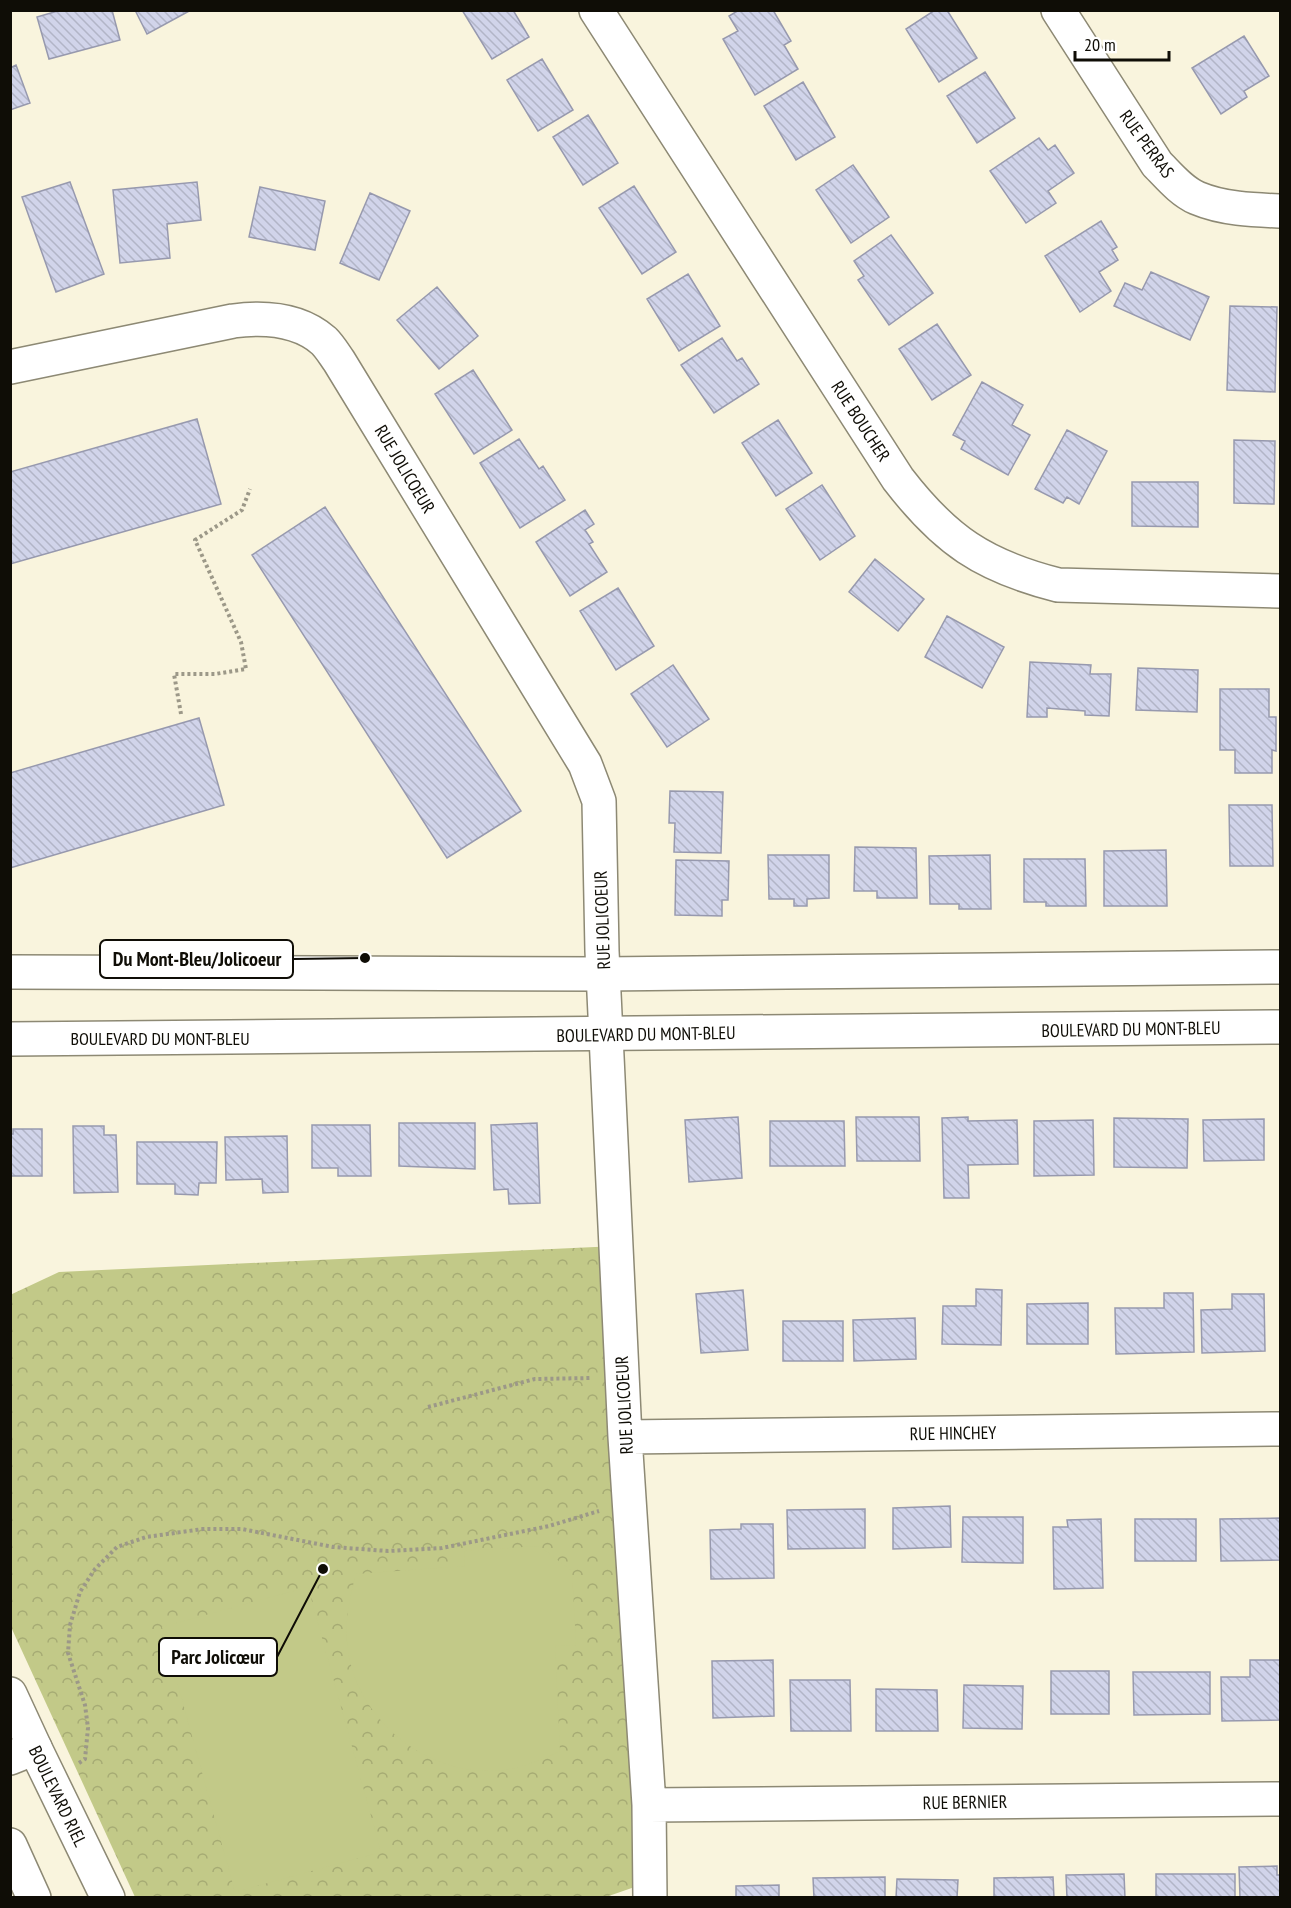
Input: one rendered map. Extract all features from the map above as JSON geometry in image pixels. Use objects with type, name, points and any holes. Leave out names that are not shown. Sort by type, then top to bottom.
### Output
[{"type":"street","name":"RUE BOUCHER","points":[[596,10],[898,479],[920,508],[944,531],[991,563],[1023,577],[1058,585],[1281,591]]},
{"type":"street","name":"RUE PERRAS","points":[[1058,10],[1157,164],[1176,183],[1196,197],[1221,205],[1248,210],[1281,211]]},
{"type":"street","name":"RUE JOLICOEUR","points":[[10,367],[253,318],[288,323],[308,330],[325,342],[351,381],[585,764],[599,801],[603,974],[625,1437],[649,1805],[650,1898]]},
{"type":"street","points":[[10,972],[603,974],[1281,967]]},
{"type":"street","name":"BOULEVARD DU MONT-BLEU","points":[[10,1039],[1281,1027]]},
{"type":"street","name":"RUE HINCHEY","points":[[625,1437],[1281,1429]]},
{"type":"street","name":"BOULEVARD RIEL","points":[[10,1694],[23,1753],[108,1898]]},
{"type":"street","name":"RUE BERNIER","points":[[649,1805],[1281,1799]]},
{"type":"street","points":[[10,1845],[34,1898]]},
{"type":"path","points":[[181,714],[174,674],[215,674],[246,669],[242,642],[195,540],[242,510],[250,489]]},
{"type":"path","points":[[428,1407],[535,1380],[623,1377]]},
{"type":"path","points":[[70,1768],[85,1760],[88,1728],[85,1706],[68,1653],[70,1625],[80,1592],[95,1569],[117,1547],[146,1537],[213,1529],[242,1529],[333,1547],[388,1551],[442,1548],[549,1526],[602,1510]]},
{"type":"green space","points":[[617,1246],[649,1882],[603,1898],[135,1897],[11,1627],[10,1295],[59,1272]]},
{"type":"green space","points":[[539,1546],[572,1571],[576,1645],[555,1646],[560,1751],[533,1763],[504,1770],[477,1770],[450,1765],[425,1755],[403,1741],[383,1723],[367,1701],[355,1677],[348,1651],[347,1622],[356,1574],[465,1566],[464,1551]]},
{"type":"green space","points":[[308,1587],[381,1852],[235,1892],[162,1627]]},
{"type":"building","points":[[61,10],[112,10],[120,40],[49,59],[37,17]]},
{"type":"building","points":[[135,10],[191,10],[147,34]]},
{"type":"building","points":[[462,10],[513,10],[529,37],[492,59]]},
{"type":"building","points":[[739,10],[773,10],[791,41],[784,45],[798,69],[755,95],[723,39],[738,31],[729,16]]},
{"type":"building","points":[[935,10],[947,10],[977,58],[939,82],[906,29]]},
{"type":"building","points":[[1244,36],[1269,76],[1244,91],[1247,97],[1221,114],[1192,68]]},
{"type":"building","points":[[542,59],[573,110],[538,131],[507,80]]},
{"type":"building","points":[[16,65],[30,103],[10,110],[10,68]]},
{"type":"building","points":[[985,72],[1015,118],[977,143],[947,96]]},
{"type":"building","points":[[803,82],[835,137],[796,160],[764,106]]},
{"type":"building","points":[[588,115],[618,163],[583,185],[553,137]]},
{"type":"building","points":[[1039,138],[1048,150],[1055,145],[1074,173],[1048,191],[1056,203],[1026,223],[990,171]]},
{"type":"building","points":[[853,165],[889,217],[851,243],[816,190]]},
{"type":"building","points":[[70,182],[104,274],[56,292],[22,197]]},
{"type":"building","points":[[197,182],[201,220],[167,224],[170,258],[120,263],[113,190]]},
{"type":"building","points":[[634,186],[676,252],[642,274],[599,208]]},
{"type":"building","points":[[260,187],[325,201],[315,250],[249,237]]},
{"type":"building","points":[[370,193],[410,211],[379,280],[340,263]]},
{"type":"building","points":[[1101,221],[1117,247],[1112,250],[1118,260],[1099,272],[1111,291],[1080,312],[1045,256]]},
{"type":"building","points":[[891,235],[933,293],[889,325],[858,280],[864,276],[854,261]]},
{"type":"building","points":[[1151,272],[1209,297],[1190,340],[1114,306],[1125,283],[1142,290]]},
{"type":"building","points":[[688,274],[720,326],[679,351],[647,299]]},
{"type":"building","points":[[437,287],[478,336],[439,369],[397,320]]},
{"type":"building","points":[[1230,306],[1277,307],[1275,392],[1227,390]]},
{"type":"building","points":[[937,324],[971,375],[932,400],[899,349]]},
{"type":"building","points":[[722,338],[737,361],[742,358],[759,384],[714,413],[681,365]]},
{"type":"building","points":[[473,370],[512,430],[474,454],[435,394]]},
{"type":"building","points":[[982,382],[1023,405],[1012,425],[1030,435],[1008,475],[961,449],[965,441],[953,435]]},
{"type":"building","points":[[197,419],[221,504],[10,564],[10,472]]},
{"type":"building","points":[[778,420],[812,473],[776,496],[742,443]]},
{"type":"building","points":[[1067,430],[1107,451],[1079,504],[1067,497],[1063,503],[1035,489]]},
{"type":"building","points":[[519,439],[539,469],[543,466],[565,500],[520,528],[480,463]]},
{"type":"building","points":[[1234,440],[1275,441],[1274,504],[1234,503]]},
{"type":"building","points":[[1132,482],[1198,482],[1198,527],[1132,526]]},
{"type":"building","points":[[822,485],[855,536],[820,560],[786,509]]},
{"type":"building","points":[[325,507],[521,811],[447,858],[252,555]]},
{"type":"building","points":[[585,510],[594,524],[585,530],[593,542],[589,544],[607,572],[570,596],[536,542]]},
{"type":"building","points":[[875,559],[924,599],[898,631],[849,592]]},
{"type":"building","points":[[618,588],[654,646],[616,670],[580,611]]},
{"type":"building","points":[[947,616],[1004,647],[982,688],[925,657]]},
{"type":"building","points":[[1030,662],[1091,665],[1090,674],[1111,674],[1109,716],[1085,715],[1085,711],[1047,708],[1047,717],[1027,717]]},
{"type":"building","points":[[673,665],[709,719],[667,747],[631,694]]},
{"type":"building","points":[[1138,668],[1198,670],[1197,712],[1136,710]]},
{"type":"building","points":[[1220,689],[1269,689],[1269,717],[1276,717],[1276,751],[1272,750],[1272,773],[1235,773],[1235,750],[1220,750]]},
{"type":"building","points":[[199,718],[224,805],[10,868],[10,773]]},
{"type":"building","points":[[670,791],[723,792],[721,853],[674,852],[675,823],[669,823]]},
{"type":"building","points":[[1229,805],[1272,805],[1273,866],[1230,866]]},
{"type":"building","points":[[855,847],[916,848],[917,898],[877,898],[877,891],[854,891]]},
{"type":"building","points":[[1166,850],[1167,906],[1104,906],[1104,851]]},
{"type":"building","points":[[768,855],[829,855],[829,898],[807,899],[807,906],[794,906],[794,899],[769,899]]},
{"type":"building","points":[[990,855],[991,909],[959,909],[959,904],[930,904],[929,856]]},
{"type":"building","points":[[1024,859],[1085,859],[1086,906],[1046,906],[1046,902],[1024,902]]},
{"type":"building","points":[[676,860],[729,861],[728,900],[722,900],[722,916],[675,915]]},
{"type":"building","points":[[738,1117],[742,1178],[689,1182],[685,1120]]},
{"type":"building","points":[[856,1117],[919,1117],[920,1161],[857,1161]]},
{"type":"building","points":[[968,1117],[968,1121],[1017,1120],[1018,1164],[968,1165],[969,1198],[944,1198],[942,1118]]},
{"type":"building","points":[[1114,1118],[1188,1119],[1187,1168],[1114,1167]]},
{"type":"building","points":[[1264,1119],[1264,1160],[1204,1161],[1203,1120]]},
{"type":"building","points":[[1093,1120],[1094,1175],[1034,1176],[1034,1121]]},
{"type":"building","points":[[770,1121],[844,1121],[845,1166],[770,1166]]},
{"type":"building","points":[[399,1123],[475,1123],[475,1169],[399,1166]]},
{"type":"building","points":[[537,1123],[540,1203],[509,1204],[508,1189],[494,1190],[491,1125]]},
{"type":"building","points":[[312,1125],[370,1125],[371,1176],[338,1176],[338,1168],[312,1168]]},
{"type":"building","points":[[73,1126],[104,1126],[104,1135],[116,1135],[118,1192],[74,1193]]},
{"type":"building","points":[[13,1129],[42,1129],[42,1176],[10,1176],[10,1134],[13,1134]]},
{"type":"building","points":[[287,1136],[288,1192],[263,1193],[262,1179],[226,1180],[225,1137]]},
{"type":"building","points":[[137,1142],[217,1142],[216,1183],[199,1183],[198,1195],[175,1194],[175,1184],[137,1184]]},
{"type":"building","points":[[976,1289],[1002,1290],[1001,1345],[942,1344],[943,1306],[976,1306]]},
{"type":"building","points":[[743,1290],[748,1350],[701,1353],[696,1294]]},
{"type":"building","points":[[1164,1293],[1193,1293],[1194,1352],[1116,1354],[1115,1308],[1164,1308]]},
{"type":"building","points":[[1232,1294],[1264,1294],[1265,1351],[1202,1353],[1201,1310],[1232,1309]]},
{"type":"building","points":[[1088,1303],[1088,1344],[1027,1344],[1027,1304]]},
{"type":"building","points":[[915,1318],[916,1359],[854,1361],[853,1320]]},
{"type":"building","points":[[783,1321],[843,1321],[843,1361],[783,1361]]},
{"type":"building","points":[[950,1506],[951,1547],[893,1549],[893,1508]]},
{"type":"building","points":[[865,1509],[865,1548],[788,1549],[787,1510]]},
{"type":"building","points":[[963,1517],[1023,1517],[1023,1563],[962,1562]]},
{"type":"building","points":[[1280,1518],[1280,1560],[1221,1561],[1220,1519]]},
{"type":"building","points":[[1101,1519],[1103,1588],[1054,1589],[1053,1527],[1068,1527],[1067,1520]]},
{"type":"building","points":[[1135,1519],[1196,1519],[1196,1561],[1135,1561]]},
{"type":"building","points":[[741,1524],[773,1524],[774,1578],[711,1579],[710,1530],[741,1529]]},
{"type":"building","points":[[773,1660],[774,1716],[713,1718],[712,1661]]},
{"type":"building","points":[[1250,1660],[1280,1660],[1280,1720],[1222,1721],[1221,1677],[1250,1677]]},
{"type":"building","points":[[1051,1671],[1109,1671],[1109,1714],[1051,1714]]},
{"type":"building","points":[[1133,1672],[1210,1672],[1210,1714],[1134,1715]]},
{"type":"building","points":[[790,1680],[850,1680],[851,1731],[791,1731]]},
{"type":"building","points":[[964,1685],[1023,1686],[1022,1729],[963,1728]]},
{"type":"building","points":[[876,1689],[937,1690],[938,1731],[876,1731]]},
{"type":"building","points":[[1277,1866],[1277,1875],[1280,1875],[1280,1898],[1240,1898],[1239,1867]]},
{"type":"building","points":[[1124,1874],[1125,1898],[1067,1898],[1066,1875]]},
{"type":"building","points":[[1156,1874],[1235,1874],[1235,1898],[1156,1898]]},
{"type":"building","points":[[885,1877],[885,1898],[814,1898],[813,1878]]},
{"type":"building","points":[[1053,1877],[1054,1898],[994,1898],[994,1878]]},
{"type":"building","points":[[897,1879],[958,1880],[957,1898],[896,1898]]},
{"type":"building","points":[[779,1885],[779,1898],[736,1898],[736,1886]]},
{"type":"place","name":"Du Mont-Bleu/Jolicoeur","points":[[365,958]]},
{"type":"place","name":"Parc Jolicœur","points":[[323,1569]]}]
